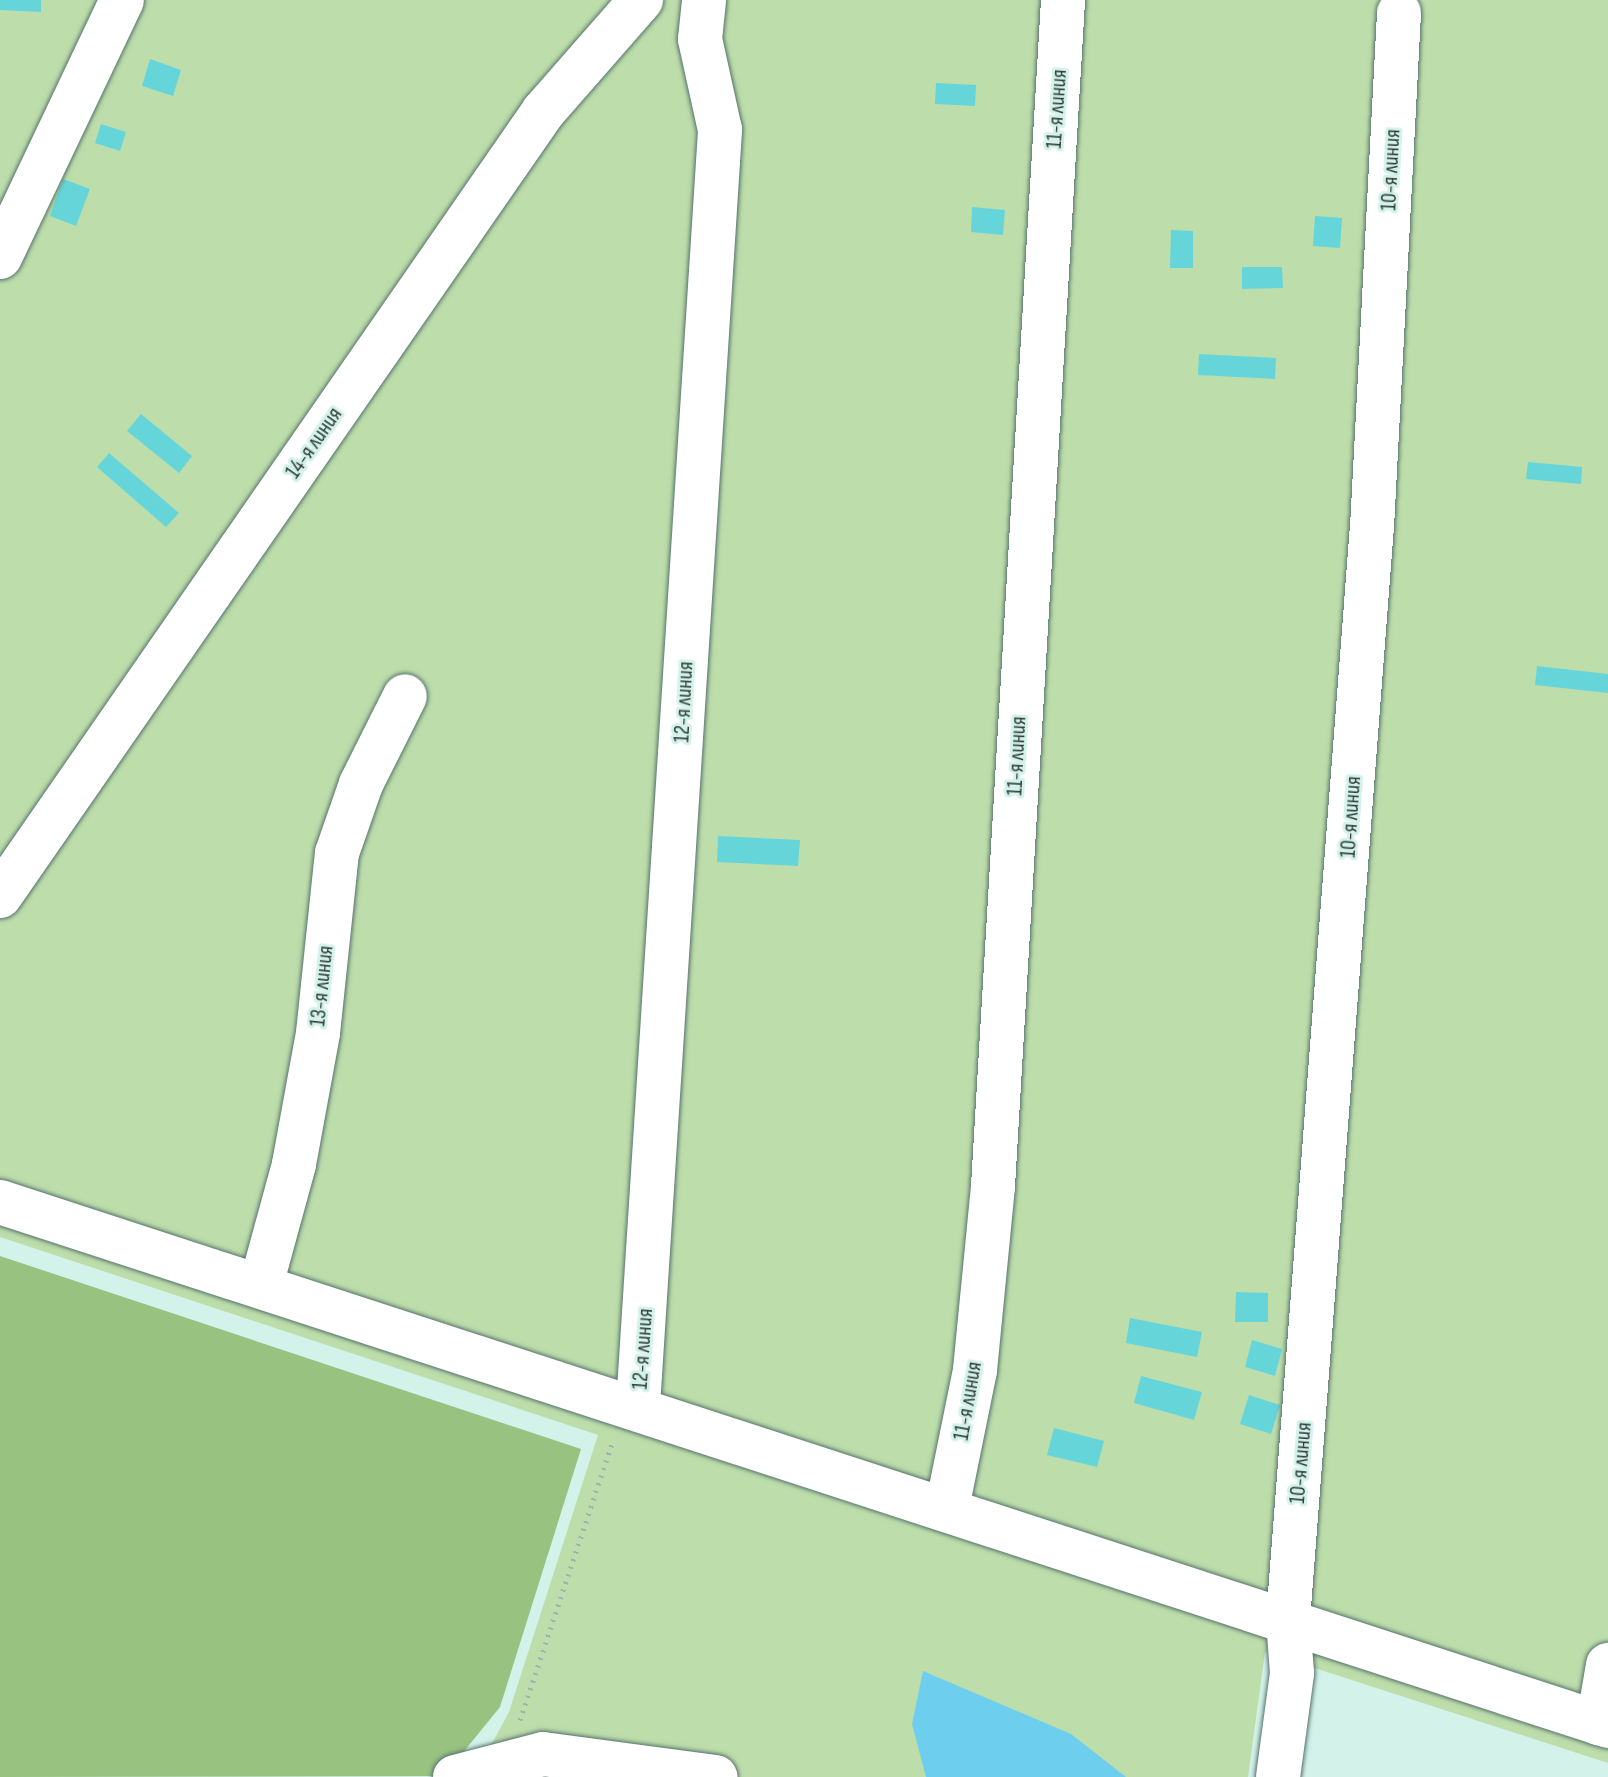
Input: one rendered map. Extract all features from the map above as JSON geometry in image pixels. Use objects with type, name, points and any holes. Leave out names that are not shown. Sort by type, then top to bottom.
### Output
[{"type":"street","points":[[0,257],[122,0]]},
{"type":"street","name":"14-я линия","points":[[0,896],[543,112],[641,0]]},
{"type":"street","name":"12-я линия","points":[[632,1404],[720,130],[700,39],[704,0]]},
{"type":"street","name":"11-я линия","points":[[947,1508],[975,1370],[993,1186],[1063,0]]},
{"type":"street","name":"10-я линия","points":[[1278,1777],[1292,1673],[1288,1620],[1370,559],[1399,13]]},
{"type":"street","name":"13-я линия","points":[[261,1285],[294,1164],[318,1033],[337,853],[361,784],[405,696]]},
{"type":"street","points":[[0,1202],[632,1404],[1603,1724],[1608,1665]]},
{"type":"street","points":[[455,1777],[501,1769],[543,1754],[586,1757],[715,1777]]},
{"type":"path","points":[[501,1769],[632,1404]]},
{"type":"green space","points":[[0,0],[1608,0],[1608,1763],[1265,1652],[1248,1777],[474,1777],[509,1712],[598,1435],[0,1237]]},
{"type":"green space","points":[[0,1256],[581,1449],[500,1707],[444,1776],[0,1777]]},
{"type":"water","points":[[923,1671],[1071,1734],[1126,1777],[926,1777],[912,1724]]},
{"type":"building","points":[[0,0],[41,0],[41,12],[0,10]]},
{"type":"building","points":[[150,59],[181,70],[173,96],[142,86]]},
{"type":"building","points":[[936,83],[976,85],[975,106],[935,104]]},
{"type":"building","points":[[101,124],[126,132],[120,151],[95,143]]},
{"type":"building","points":[[63,179],[90,189],[76,226],[50,216]]},
{"type":"building","points":[[972,207],[1005,210],[1003,235],[971,232]]},
{"type":"building","points":[[1315,216],[1342,218],[1340,248],[1313,246]]},
{"type":"building","points":[[1171,230],[1193,231],[1193,268],[1170,268]]},
{"type":"building","points":[[1242,267],[1282,267],[1283,288],[1242,289]]},
{"type":"building","points":[[1199,354],[1276,358],[1275,379],[1198,375]]},
{"type":"building","points":[[141,414],[192,456],[179,473],[127,431]]},
{"type":"building","points":[[109,453],[179,513],[166,527],[97,467]]},
{"type":"building","points":[[1528,462],[1582,467],[1581,484],[1526,479]]},
{"type":"building","points":[[1537,666],[1608,674],[1608,693],[1535,685]]},
{"type":"building","points":[[718,836],[800,840],[798,866],[717,862]]},
{"type":"building","points":[[1236,1292],[1268,1293],[1268,1322],[1235,1322]]},
{"type":"building","points":[[1130,1318],[1202,1332],[1197,1357],[1126,1343]]},
{"type":"building","points":[[1252,1340],[1282,1349],[1275,1376],[1245,1367]]},
{"type":"building","points":[[1141,1376],[1202,1392],[1194,1420],[1134,1403]]},
{"type":"building","points":[[1249,1395],[1280,1405],[1271,1434],[1240,1424]]},
{"type":"building","points":[[1054,1428],[1104,1441],[1097,1467],[1047,1455]]}]
